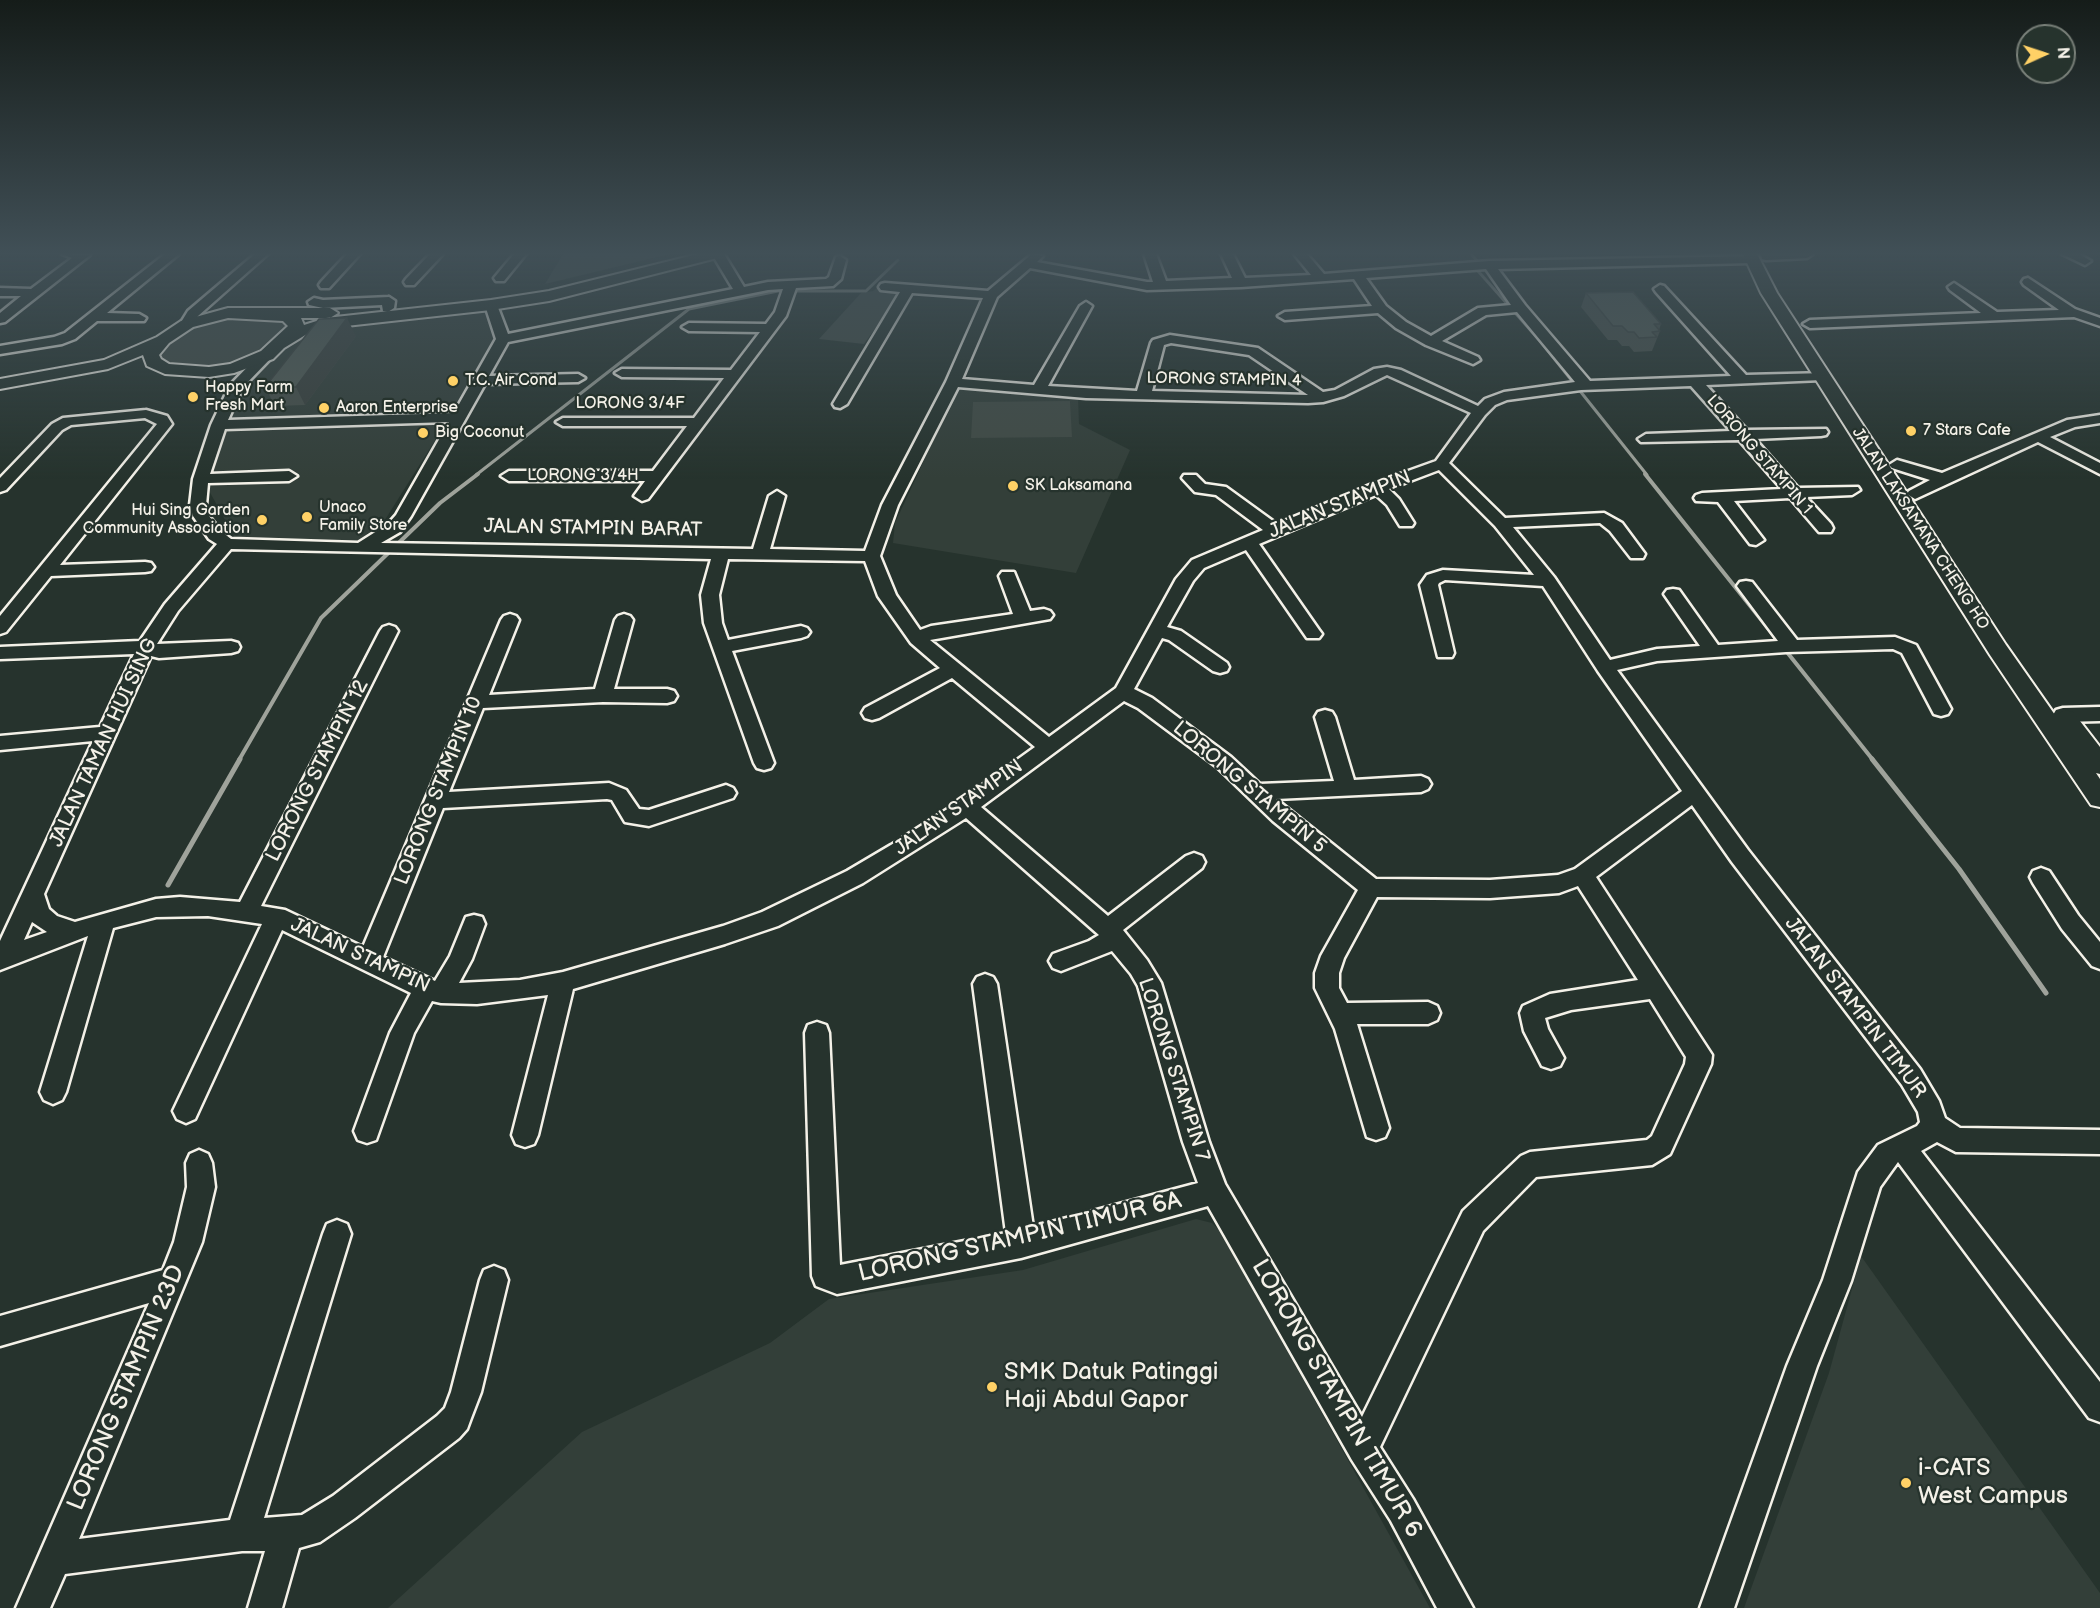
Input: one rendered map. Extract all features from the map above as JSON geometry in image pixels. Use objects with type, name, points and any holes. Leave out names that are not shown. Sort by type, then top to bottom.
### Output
[{"type":"main road","points":[[0,384],[108,364],[163,340],[180,329]]},
{"type":"main road","points":[[273,350],[294,329]]},
{"type":"main road","points":[[0,390],[119,370],[165,369],[209,372],[234,368],[273,350],[309,329]]},
{"type":"main road","name":"JALAN LAKSAMANA CHENG HO","points":[[1792,329],[1994,643],[2100,798]]},
{"type":"main road","points":[[1813,329],[1814,342],[1831,375],[1822,376]]},
{"type":"main road","name":"JALAN LAKSAMANA CHENG HO","points":[[1813,329],[1915,494],[2063,715],[2100,765]]},
{"type":"main road","points":[[163,340],[151,355],[155,365],[165,369]]},
{"type":"street","points":[[0,350],[57,341],[79,329]]},
{"type":"street","points":[[360,548],[378,540],[394,528],[403,516],[503,339],[500,329]]},
{"type":"street","points":[[503,339],[553,329]]},
{"type":"street","points":[[642,496],[769,329]]},
{"type":"street","points":[[840,404],[884,329]]},
{"type":"street","points":[[976,329],[953,381],[890,505],[872,556],[887,596],[917,639],[1047,746]]},
{"type":"street","points":[[1039,389],[1073,329]]},
{"type":"street","points":[[1408,329],[1431,342],[1473,360]]},
{"type":"street","points":[[1431,342],[1453,329]]},
{"type":"street","points":[[1535,329],[1583,386]]},
{"type":"street","points":[[1696,329],[1742,379]]},
{"type":"street","points":[[1143,396],[1158,343],[1170,339],[1252,351],[1323,398]]},
{"type":"street","points":[[227,544],[215,535],[201,516],[198,505],[201,479],[218,425],[237,385],[273,350]]},
{"type":"street","name":"LORONG STAMPIN 4","points":[[953,381],[1086,394],[1323,398],[1339,393],[1379,372],[1387,371],[1396,373],[1480,412]]},
{"type":"street","points":[[209,372],[234,377],[237,385]]},
{"type":"street","points":[[622,373],[736,374]]},
{"type":"street","points":[[1441,464],[1480,412],[1490,402],[1504,396],[1583,386],[1822,376]]},
{"type":"street","points":[[480,380],[578,378]]},
{"type":"street","name":"LORONG STAMPIN 1","points":[[1695,381],[1825,528]]},
{"type":"street","points":[[0,487],[57,427],[68,421],[146,414],[162,418],[165,424],[0,628]]},
{"type":"street","points":[[218,425],[460,417]]},
{"type":"street","points":[[1915,494],[1944,478],[2037,436],[2072,423],[2100,419]]},
{"type":"street","name":"LORONG 3/4F","points":[[563,422],[697,422]]},
{"type":"street","points":[[1646,439],[1821,432]]},
{"type":"street","points":[[2037,436],[2100,469]]},
{"type":"street","name":"JALAN STAMPIN","points":[[2,959],[104,921],[180,906],[247,911],[277,917],[434,991],[488,993],[563,982],[725,935],[770,919],[855,877],[967,807],[1047,746],[1124,692],[1191,570],[1208,558],[1441,464]]},
{"type":"street","name":"JALAN STAMPIN TIMUR","points":[[1441,464],[1460,479],[1501,523],[1548,581],[1605,667],[1740,856],[1911,1077],[1930,1109],[1934,1125]]},
{"type":"street","points":[[1897,465],[1944,478]]},
{"type":"street","points":[[201,479],[289,476]]},
{"type":"street","name":"LORONG 3/4H","points":[[509,476],[657,476]]},
{"type":"street","points":[[1190,478],[1201,489],[1220,490],[1274,531]]},
{"type":"street","points":[[1378,488],[1393,502],[1406,523]]},
{"type":"street","points":[[1702,498],[1852,490]]},
{"type":"street","points":[[760,554],[777,496]]},
{"type":"street","points":[[1722,497],[1756,540]]},
{"type":"street","points":[[1501,523],[1604,518],[1616,527],[1637,554]]},
{"type":"street","points":[[1249,542],[1314,634]]},
{"type":"street","name":"JALAN STAMPIN BARAT","points":[[227,544],[872,556]]},
{"type":"street","name":"JALAN TAMAN HUI SING","points":[[2,959],[146,647],[171,608],[227,544]]},
{"type":"street","points":[[721,553],[710,595],[713,623],[764,763]]},
{"type":"street","points":[[46,570],[145,567]]},
{"type":"street","points":[[1008,576],[1023,618]]},
{"type":"street","points":[[1445,653],[1429,585],[1433,579],[1451,576],[1548,581]]},
{"type":"street","points":[[1746,586],[1783,646]]},
{"type":"street","points":[[1673,594],[1713,651]]},
{"type":"street","points":[[917,639],[931,632],[1044,615]]},
{"type":"street","name":"LORONG STAMPIN 10","points":[[369,961],[510,620]]},
{"type":"street","points":[[603,695],[624,620]]},
{"type":"street","points":[[1157,630],[1175,635],[1220,667]]},
{"type":"street","name":"LORONG STAMPIN 12","points":[[247,911],[390,632]]},
{"type":"street","points":[[722,647],[801,632]]},
{"type":"street","points":[[1605,667],[1657,655],[1783,646],[1894,643],[1909,649],[1941,709]]},
{"type":"street","points":[[0,653],[146,647],[159,652],[231,647]]},
{"type":"street","points":[[872,713],[953,669]]},
{"type":"street","name":"LORONG STAMPIN 5","points":[[1124,692],[1145,703],[1224,762],[1280,814],[1371,888]]},
{"type":"street","points":[[476,702],[603,695],[667,696]]},
{"type":"street","points":[[2063,715],[2100,714]]},
{"type":"street","points":[[1325,717],[1346,788]]},
{"type":"street","points":[[0,743],[107,733]]},
{"type":"street","points":[[1256,792],[1421,784]]},
{"type":"street","points":[[436,801],[609,791],[619,795],[632,816],[649,818],[726,793]]},
{"type":"street","points":[[1376,1128],[1341,1014],[1327,988],[1327,973],[1333,956],[1371,888],[1490,890],[1559,884],[1583,875],[1694,793]]},
{"type":"street","name":"LORONG STAMPIN 7","points":[[967,807],[1112,933],[1149,983],[1196,1142],[1214,1191]]},
{"type":"street","points":[[1061,961],[1091,950],[1194,862]]},
{"type":"street","points":[[1363,1449],[1473,1221],[1530,1165],[1652,1152],[1660,1145],[1698,1064],[1699,1055],[1583,875]]},
{"type":"street","points":[[2041,877],[2070,922],[2100,958]]},
{"type":"street","points":[[33,894],[39,914],[49,923],[75,931]]},
{"type":"street","points":[[186,1111],[277,917]]},
{"type":"street","points":[[53,1092],[104,921]]},
{"type":"street","points":[[367,1131],[412,1011],[434,991],[460,959],[474,924]]},
{"type":"street","points":[[525,1135],[563,982]]},
{"type":"street","points":[[985,984],[1021,1244]]},
{"type":"street","points":[[1551,1058],[1536,1031],[1532,1013],[1550,1004],[1656,988]]},
{"type":"street","points":[[1341,1014],[1428,1013]]},
{"type":"street","name":"LORONG STAMPIN TIMUR 6A","points":[[817,1033],[826,1276],[837,1280],[1021,1244],[1184,1202],[1214,1191]]},
{"type":"street","points":[[1717,1608],[1802,1366],[1837,1281],[1868,1181],[1887,1154],[1926,1135],[1934,1125],[1956,1140],[2100,1142]]},
{"type":"street","points":[[1904,1146],[1914,1165],[2100,1407]]},
{"type":"street","name":"LORONG STAMPIN 23D","points":[[33,1608],[173,1282],[197,1210],[201,1187],[199,1163]]},
{"type":"street","name":"LORONG STAMPIN TIMUR 6","points":[[1214,1191],[1363,1449],[1402,1510],[1456,1608]]},
{"type":"street","points":[[242,1535],[337,1234]]},
{"type":"street","points":[[56,1558],[242,1535],[287,1534],[308,1530],[344,1507],[448,1427],[456,1418],[466,1392],[494,1280]]},
{"type":"street","points":[[0,1332],[173,1282]]},
{"type":"street","points":[[265,1608],[287,1534]]},
{"type":"shaded area","points":[[192,329],[284,329],[246,360],[223,366],[167,362],[160,356],[160,352]]},
{"type":"shaded area","points":[[322,329],[494,329],[498,340],[378,531],[353,545],[236,540],[207,487],[226,422],[246,381],[308,331]]},
{"type":"shaded area","points":[[828,329],[875,329],[864,344],[819,339]]},
{"type":"shaded area","name":"SK Laksamana","points":[[966,384],[1078,397],[1079,424],[1130,450],[1076,573],[893,543],[895,523],[958,387]]},
{"type":"shaded area","points":[[1070,401],[1072,437],[971,438],[973,402]]},
{"type":"shaded area","name":"SMK Datuk Patinggi Haji Abdul Gapor","points":[[1196,1219],[1212,1223],[1222,1233],[1430,1608],[388,1608],[582,1432],[770,1343],[829,1299],[1023,1270]]},
{"type":"shaded area","name":"i-CATS West Campus","points":[[1861,1256],[2100,1593],[2100,1608],[1744,1608],[1829,1373]]},
{"type":"building","points":[[311,329],[339,329],[296,387],[265,387]]},
{"type":"building","points":[[1625,329],[1658,329],[1660,331],[1652,332],[1657,337],[1639,338],[1634,332],[1628,332]]},
{"type":"waterway","points":[[476,475],[663,329]]},
{"type":"waterway","points":[[1530,329],[1647,475]]},
{"type":"waterway","points":[[239,760],[321,618],[440,503],[478,474]]},
{"type":"waterway","points":[[1645,474],[1873,760]]},
{"type":"waterway","points":[[168,885],[240,759]]},
{"type":"waterway","points":[[1872,759],[1959,869],[2046,993]]},
{"type":"place","name":"T.C. Air Cond","points":[[453,381]]},
{"type":"place","name":"Happy Farm Fresh Mart","points":[[193,397]]},
{"type":"place","name":"Aaron Enterprise","points":[[324,408]]},
{"type":"place","name":"7 Stars Cafe","points":[[1911,431]]},
{"type":"place","name":"Big Coconut","points":[[423,433]]},
{"type":"place","name":"SK Laksamana","points":[[1013,486]]},
{"type":"place","name":"Unaco Family Store","points":[[307,517]]},
{"type":"place","name":"Hui Sing Garden Community Association","points":[[262,520]]},
{"type":"place","name":"SMK Datuk Patinggi Haji Abdul Gapor","points":[[992,1387]]},
{"type":"place","name":"i-CATS West Campus","points":[[1906,1483]]}]
